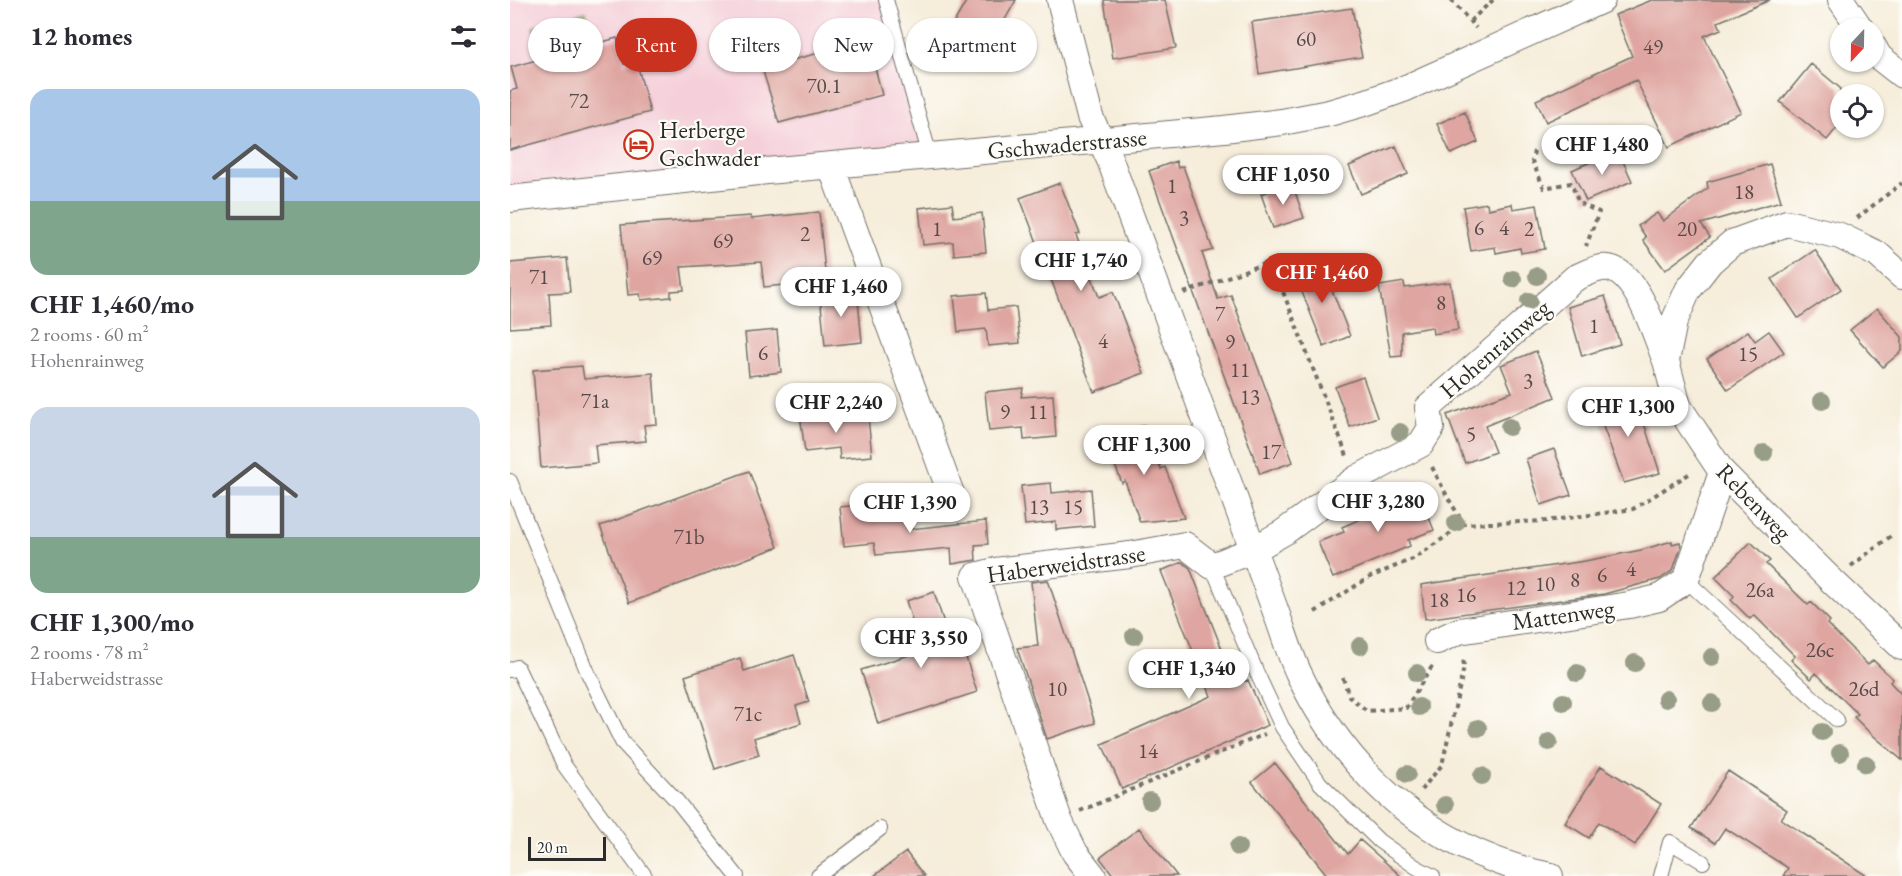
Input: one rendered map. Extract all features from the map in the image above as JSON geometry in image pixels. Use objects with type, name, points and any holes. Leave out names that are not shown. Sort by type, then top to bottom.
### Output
[{"type":"street","points":[[1060,0],[1090,117],[1102,141],[1298,672],[1308,691],[1347,751],[1370,777],[1405,810],[1459,845],[1497,862],[1550,876]]},
{"type":"street","name":"Gschwaderstrasse","points":[[510,199],[831,165],[1102,141],[1282,122],[1329,113],[1407,88],[1496,49],[1563,10],[1602,0]]},
{"type":"street","points":[[1841,0],[1853,18]]},
{"type":"street","points":[[1884,60],[1902,75]]},
{"type":"street","points":[[831,165],[953,499]]},
{"type":"street","name":"Rebenweg","points":[[1902,276],[1877,254],[1840,236],[1787,223],[1732,243],[1710,262],[1688,290],[1674,322],[1666,361],[1678,406],[1717,466],[1902,647]]},
{"type":"street","name":"Hohenrainweg","points":[[1421,444],[1431,428],[1428,408],[1575,278],[1603,268],[1623,274],[1641,298],[1666,361]]},
{"type":"street","points":[[1212,566],[1253,550],[1284,532],[1356,479],[1421,444]]},
{"type":"street","points":[[1686,580],[1717,466]]},
{"type":"street","name":"Haberweidstrasse","points":[[1093,876],[1075,853],[1059,820],[975,576],[994,571],[1130,555],[1185,545],[1212,566]]},
{"type":"street","name":"Mattenweg","points":[[1448,636],[1659,598],[1686,580]]},
{"type":"lane","points":[[886,0],[930,156]]},
{"type":"lane","points":[[510,481],[588,673],[622,742],[678,801],[737,876]]},
{"type":"lane","points":[[1212,566],[1282,727],[1320,783],[1379,840],[1416,867],[1433,876]]},
{"type":"lane","points":[[1686,580],[1837,720]]},
{"type":"lane","points":[[510,670],[517,667],[564,765],[645,876]]},
{"type":"lane","points":[[818,876],[880,829]]},
{"type":"lane","points":[[1661,876],[1670,842],[1703,862]]},
{"type":"path","points":[[1451,0],[1496,49]]},
{"type":"path","points":[[1470,21],[1493,0]]},
{"type":"path","points":[[1533,151],[1532,161],[1544,188],[1571,183],[1580,203],[1599,212],[1575,278]]},
{"type":"path","points":[[1840,236],[1857,217],[1902,183]]},
{"type":"path","points":[[1162,301],[1271,261],[1356,479]]},
{"type":"path","points":[[1421,444],[1464,524]]},
{"type":"path","points":[[1315,612],[1368,578],[1415,558],[1464,524],[1546,521],[1633,509],[1717,466]]},
{"type":"path","points":[[1831,580],[1891,536]]},
{"type":"path","points":[[1405,810],[1442,765],[1464,667],[1448,636]]},
{"type":"path","points":[[1343,678],[1349,696],[1367,711],[1406,708],[1433,668],[1448,636]]},
{"type":"path","points":[[1059,820],[1282,727]]},
{"type":"shaded area","points":[[510,0],[886,0],[891,18],[813,18],[813,72],[894,72],[894,28],[930,156],[510,199]]},
{"type":"green space","points":[[586,12],[588,18],[565,18]]},
{"type":"building","points":[[967,0],[1016,0],[1006,18],[957,18]]},
{"type":"building","points":[[1104,0],[1165,0],[1176,48],[1113,58]]},
{"type":"building","points":[[1652,0],[1770,0],[1718,22],[1721,29],[1704,36],[1741,112],[1669,147],[1636,80],[1546,122],[1536,100],[1632,56],[1615,15]]},
{"type":"building","points":[[1352,8],[1362,57],[1259,74],[1252,22]]},
{"type":"building","points":[[615,39],[615,72],[639,72],[650,112],[510,150],[510,91],[517,89],[511,67],[528,62],[528,72],[603,72],[603,42]]},
{"type":"building","points":[[813,55],[813,72],[876,72],[882,95],[779,123],[763,72],[801,72],[801,58]]},
{"type":"building","points":[[1811,64],[1835,84],[1830,84],[1830,136],[1827,140],[1780,102]]},
{"type":"building","points":[[1465,112],[1478,142],[1451,154],[1437,124]]},
{"type":"building","points":[[1396,146],[1408,174],[1361,194],[1349,166]]},
{"type":"building","points":[[1618,150],[1632,181],[1586,201],[1572,170]]},
{"type":"building","points":[[1176,161],[1178,168],[1183,166],[1213,250],[1202,253],[1218,299],[1231,295],[1293,462],[1260,474],[1149,171]]},
{"type":"building","points":[[1770,164],[1781,201],[1701,224],[1710,237],[1665,270],[1643,240],[1646,237],[1638,226],[1657,213],[1663,221],[1708,188],[1707,182]]},
{"type":"building","points":[[1264,165],[1270,185],[1249,192],[1243,172]]},
{"type":"building","points":[[1060,183],[1080,234],[1076,235],[1099,297],[1113,292],[1144,373],[1094,392],[1020,198]]},
{"type":"building","points":[[1292,183],[1304,218],[1273,228],[1261,194]]},
{"type":"building","points":[[1487,203],[1488,209],[1512,204],[1513,209],[1537,205],[1545,249],[1521,253],[1520,248],[1496,253],[1495,247],[1471,251],[1463,207]]},
{"type":"building","points":[[952,204],[954,217],[982,213],[986,252],[954,255],[953,242],[923,245],[919,208]]},
{"type":"building","points":[[819,212],[826,281],[764,287],[761,262],[681,267],[684,290],[671,291],[671,297],[641,300],[640,294],[628,295],[621,225],[751,216],[751,219]]},
{"type":"building","points":[[1815,250],[1841,289],[1798,318],[1772,279]]},
{"type":"building","points":[[567,258],[570,292],[549,293],[551,325],[510,328],[510,263]]},
{"type":"building","points":[[1321,262],[1350,336],[1324,347],[1294,272]]},
{"type":"building","points":[[1404,282],[1405,288],[1450,282],[1458,330],[1433,334],[1432,327],[1402,332],[1402,356],[1391,357],[1379,286]]},
{"type":"building","points":[[857,290],[862,342],[825,346],[820,294]]},
{"type":"building","points":[[986,293],[988,310],[1016,307],[1020,343],[988,346],[986,329],[958,332],[954,296]]},
{"type":"building","points":[[1605,296],[1620,344],[1582,356],[1568,307]]},
{"type":"building","points":[[1877,308],[1902,337],[1902,351],[1883,367],[1850,330]]},
{"type":"building","points":[[777,330],[781,372],[749,376],[745,333]]},
{"type":"building","points":[[1748,331],[1755,341],[1769,331],[1784,352],[1728,390],[1707,359]]},
{"type":"building","points":[[1536,351],[1555,397],[1485,426],[1495,452],[1465,463],[1447,415],[1512,392],[1501,365]]},
{"type":"building","points":[[582,366],[584,379],[653,373],[657,424],[644,425],[646,441],[595,445],[597,463],[541,468],[533,370]]},
{"type":"building","points":[[1363,377],[1377,417],[1350,427],[1335,387]]},
{"type":"building","points":[[1023,388],[1021,397],[1053,395],[1056,437],[1024,440],[1023,428],[989,431],[985,392]]},
{"type":"building","points":[[1634,392],[1660,473],[1624,483],[1595,405]]},
{"type":"building","points":[[835,410],[836,420],[868,417],[872,456],[840,459],[839,448],[805,452],[800,414]]},
{"type":"building","points":[[1145,425],[1161,469],[1165,467],[1184,518],[1140,522],[1125,481],[1122,483],[1105,440]]},
{"type":"building","points":[[1554,449],[1571,495],[1541,505],[1526,459]]},
{"type":"building","points":[[749,471],[778,547],[629,603],[600,526]]},
{"type":"building","points":[[1051,483],[1052,493],[1091,489],[1094,526],[1056,530],[1056,522],[1025,525],[1021,486]]},
{"type":"building","points":[[1415,484],[1434,530],[1408,540],[1410,546],[1333,578],[1318,542],[1344,532],[1342,527],[1368,516],[1365,511],[1391,500],[1389,494]]},
{"type":"building","points":[[870,504],[871,516],[908,513],[910,529],[986,521],[988,544],[975,545],[976,560],[952,564],[951,548],[876,555],[874,543],[844,546],[840,507]]},
{"type":"building","points":[[1672,541],[1672,544],[1680,542],[1681,547],[1673,570],[1660,579],[1604,594],[1425,619],[1421,585],[1585,561],[1641,550]]},
{"type":"building","points":[[1751,542],[1770,561],[1766,564],[1808,605],[1811,602],[1830,621],[1827,624],[1868,665],[1873,660],[1893,679],[1890,682],[1902,695],[1902,760],[1854,717],[1858,714],[1816,673],[1811,679],[1791,660],[1795,656],[1754,615],[1750,619],[1731,600],[1734,596],[1715,577]]},
{"type":"building","points":[[1182,562],[1190,568],[1236,685],[1248,680],[1268,725],[1122,789],[1102,744],[1211,696],[1161,571]]},
{"type":"building","points":[[1048,580],[1095,723],[1047,739],[1017,648],[1038,646],[1031,582]]},
{"type":"building","points":[[934,592],[950,642],[960,639],[977,692],[878,724],[861,670],[922,651],[906,601]]},
{"type":"building","points":[[794,655],[809,702],[796,706],[801,723],[754,738],[759,755],[715,769],[685,676],[740,658],[744,671]]},
{"type":"building","points":[[1275,763],[1348,854],[1360,840],[1401,876],[1328,876],[1252,782]]},
{"type":"building","points":[[1601,766],[1661,804],[1635,845],[1599,822],[1589,838],[1565,823]]},
{"type":"building","points":[[1728,771],[1787,810],[1781,819],[1867,876],[1783,876],[1788,868],[1725,828],[1715,843],[1691,828]]},
{"type":"building","points":[[1139,828],[1177,876],[1114,876],[1100,858]]},
{"type":"building","points":[[906,852],[924,876],[874,876]]},
{"type":"place","name":"Herberge Gschwader","points":[[638,144]]}]
